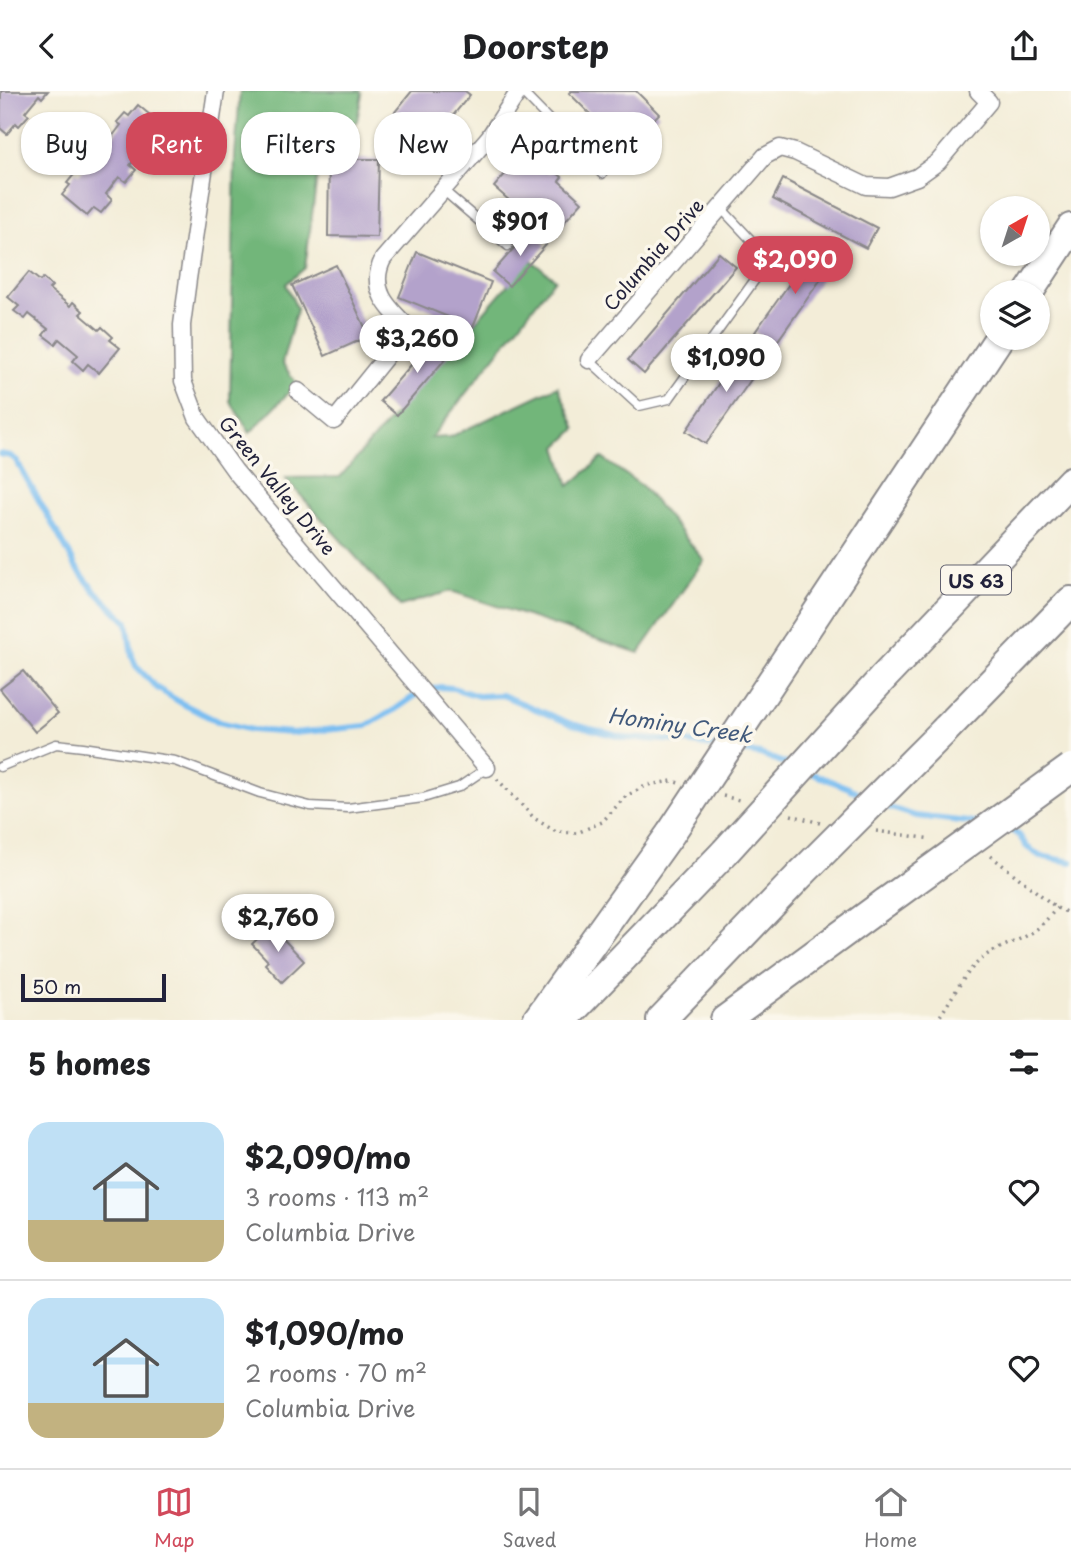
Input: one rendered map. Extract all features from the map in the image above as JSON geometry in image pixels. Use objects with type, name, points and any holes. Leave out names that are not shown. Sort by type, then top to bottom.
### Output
[{"type":"highway","points":[[1037,280],[1071,228]]},
{"type":"highway","points":[[537,1020],[671,833],[991,350]]},
{"type":"highway","name":"US 63","points":[[563,1020],[725,852],[882,679],[1071,481]]},
{"type":"highway","points":[[660,1020],[1071,601]]},
{"type":"highway","points":[[725,1020],[1071,768]]},
{"type":"street","name":"Green Valley Drive","points":[[216,91],[183,325],[183,381],[197,418],[235,471],[487,768]]},
{"type":"street","points":[[298,391],[334,421],[410,328],[385,302],[378,286],[377,271],[383,259],[489,137],[520,91]]},
{"type":"street","name":"Columbia Drive","points":[[589,361],[765,156],[780,148],[866,186],[889,187],[917,177],[937,162],[983,97]]},
{"type":"lane","points":[[520,91],[541,112]]},
{"type":"lane","points":[[443,190],[508,246]]},
{"type":"lane","points":[[589,361],[639,406],[669,399],[759,274],[753,242],[721,208]]},
{"type":"lane","points":[[0,767],[56,744],[83,747],[175,761],[260,793],[310,806],[348,808],[435,795],[459,787],[487,768]]},
{"type":"path","points":[[936,1020],[980,960],[1028,935],[1042,925],[1057,908]]},
{"type":"green space","points":[[240,91],[360,91],[362,94],[359,112],[241,112],[241,175],[317,177],[305,268],[286,284],[297,309],[282,363],[297,384],[250,433],[230,401],[235,156]]},
{"type":"green space","points":[[530,259],[555,279],[431,438],[450,437],[558,386],[576,429],[557,447],[569,486],[602,458],[642,486],[704,560],[639,653],[451,591],[400,606],[285,478],[340,477]]},
{"type":"building","points":[[1,91],[48,91],[42,98],[39,95],[25,112],[21,112],[19,126],[16,123],[7,134],[0,128]]},
{"type":"building","points":[[412,91],[465,91],[470,95],[456,112],[395,112]]},
{"type":"building","points":[[636,91],[657,112],[588,112],[569,93]]},
{"type":"building","points":[[138,105],[146,112],[132,112]]},
{"type":"building","points":[[125,113],[126,175],[132,175],[126,182],[119,177],[106,194],[112,200],[101,213],[94,208],[87,216],[62,195],[74,175],[112,175],[112,137],[121,125],[117,122]]},
{"type":"building","points":[[360,159],[374,159],[374,175],[379,175],[377,237],[328,236],[329,175],[360,175]]},
{"type":"building","points":[[504,175],[560,175],[562,177],[559,181],[582,202],[551,237],[494,187]]},
{"type":"building","points":[[783,179],[877,228],[866,248],[773,199]]},
{"type":"building","points":[[530,230],[546,245],[509,286],[493,272]]},
{"type":"building","points":[[816,246],[835,259],[774,346],[755,332]]},
{"type":"building","points":[[417,252],[491,282],[473,327],[399,297]]},
{"type":"building","points":[[719,253],[736,267],[644,374],[628,360]]},
{"type":"building","points":[[336,265],[369,336],[325,356],[292,285]]},
{"type":"building","points":[[29,272],[40,281],[43,278],[52,286],[49,289],[70,306],[73,302],[83,311],[80,314],[99,330],[102,327],[113,337],[110,340],[120,348],[99,373],[88,364],[83,370],[73,361],[78,355],[59,339],[55,344],[43,335],[48,329],[29,314],[25,319],[14,311],[19,306],[8,297]]},
{"type":"building","points":[[437,335],[454,349],[397,415],[380,401]]},
{"type":"building","points":[[746,344],[766,358],[706,444],[686,431]]},
{"type":"building","points":[[23,671],[58,713],[35,732],[0,689]]},
{"type":"building","points":[[271,926],[304,961],[282,982],[265,964],[268,961],[252,944]]},
{"type":"waterway","name":"Hominy Creek","points":[[0,454],[16,460],[76,567],[94,590],[127,622],[136,666],[157,688],[219,722],[252,730],[293,733],[366,726],[416,695],[440,687],[478,696],[502,695],[571,724],[626,738],[681,741],[718,747]]},
{"type":"waterway","name":"Hominy Creek","points":[[735,750],[760,754],[792,766]]},
{"type":"waterway","name":"Hominy Creek","points":[[808,772],[866,797]]},
{"type":"waterway","name":"Hominy Creek","points":[[881,805],[916,816],[977,823]]},
{"type":"waterway","name":"Hominy Creek","points":[[1005,827],[1019,835],[1027,847],[1040,856],[1071,862]]}]
